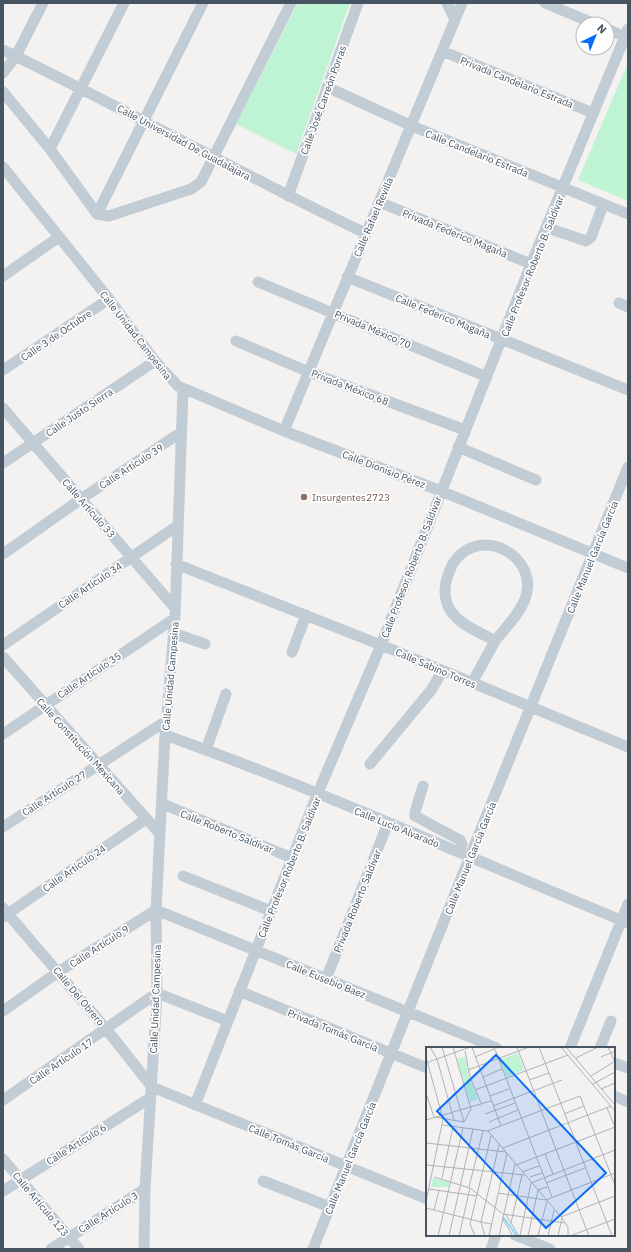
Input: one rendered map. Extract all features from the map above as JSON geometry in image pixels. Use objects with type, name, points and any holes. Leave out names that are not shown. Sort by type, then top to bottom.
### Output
[{"type":"street","points":[[3,73],[16,56],[44,3]]},
{"type":"street","points":[[50,150],[124,3]]},
{"type":"street","points":[[97,214],[203,3]]},
{"type":"street","points":[[3,92],[50,150],[97,214],[109,216],[191,189],[201,182],[291,3]]},
{"type":"street","name":"Calle José Carreón Porras","points":[[288,196],[358,3]]},
{"type":"street","points":[[447,3],[455,20]]},
{"type":"street","name":"Calle Rafael Revilla","points":[[284,431],[334,312],[365,233],[412,126],[462,3]]},
{"type":"street","points":[[545,3],[576,16]]},
{"type":"street","points":[[615,31],[627,35]]},
{"type":"street","name":"Calle Profesor Roberto B. Saldívar","points":[[195,1105],[292,858],[381,645],[458,447],[503,340],[531,264],[548,228],[593,113],[627,35]]},
{"type":"street","name":"Calle Universidad De Guadalajara","points":[[3,50],[144,120],[213,158],[288,196],[365,233]]},
{"type":"street","name":"Privada Candelario Estrada","points":[[442,51],[593,113]]},
{"type":"street","name":"Calle Candelario Estrada","points":[[327,87],[412,126],[628,214]]},
{"type":"street","name":"Calle Unidad Campesina","points":[[3,167],[8,182],[59,237],[109,299],[155,362],[174,383],[183,389],[180,433],[175,613],[165,735],[156,910],[157,994],[145,1189],[144,1249]]},
{"type":"street","name":"Privada Federico Magaña","points":[[379,202],[531,264]]},
{"type":"street","points":[[548,228],[586,241],[591,237],[604,205]]},
{"type":"street","points":[[3,276],[59,237]]},
{"type":"street","name":"Calle Federico Magaña","points":[[347,277],[628,390]]},
{"type":"street","name":"Privada México 70","points":[[258,282],[334,312],[487,377]]},
{"type":"street","name":"Calle 3 de Octubre","points":[[3,370],[109,299]]},
{"type":"street","name":"Privada México 68","points":[[236,341],[309,372],[465,430]]},
{"type":"street","name":"Calle Justo Sierra","points":[[3,463],[155,362]]},
{"type":"street","name":"Calle Dionisio Pérez","points":[[183,389],[284,431],[441,491],[628,568]]},
{"type":"street","name":"Calle Artículo 33","points":[[3,408],[131,557],[175,613]]},
{"type":"street","name":"Calle Artículo 39","points":[[3,554],[81,499],[180,433]]},
{"type":"street","points":[[458,447],[536,480]]},
{"type":"street","name":"Calle Manuel García García","points":[[313,1249],[470,856],[628,467]]},
{"type":"street","name":"Calle Artículo 34","points":[[3,645],[177,526]]},
{"type":"street","points":[[472,683],[495,641],[520,610],[525,598],[527,587],[524,572],[516,558],[508,550],[485,544],[463,552],[454,562],[445,585],[444,593],[452,614],[458,620],[495,641]]},
{"type":"street","name":"Calle Sabino Torres","points":[[176,564],[381,645],[628,747]]},
{"type":"street","name":"Calle Artículo 35","points":[[3,734],[175,613]]},
{"type":"street","points":[[292,652],[306,615]]},
{"type":"street","points":[[173,633],[205,644]]},
{"type":"street","name":"Calle Constitución Mexicana","points":[[3,657],[97,765],[160,834]]},
{"type":"street","points":[[370,764],[432,689],[442,671]]},
{"type":"street","points":[[206,750],[226,694]]},
{"type":"street","name":"Calle Artículo 27","points":[[3,827],[166,721]]},
{"type":"street","name":"Calle Lucio Alvarado","points":[[165,735],[470,856],[625,921]]},
{"type":"street","points":[[424,786],[415,816],[460,840],[462,844],[459,852]]},
{"type":"street","name":"Calle Roberto Saldívar","points":[[162,804],[292,858]]},
{"type":"street","name":"Calle Artículo 24","points":[[5,913],[146,819]]},
{"type":"street","name":"Privada Roberto Saldívar","points":[[326,979],[388,823]]},
{"type":"street","points":[[182,876],[271,911]]},
{"type":"street","points":[[570,1047],[625,921],[628,904]]},
{"type":"street","name":"Calle Eusebio Baez","points":[[156,910],[495,1047]]},
{"type":"street","name":"Calle Artículo 9","points":[[3,1011],[58,972],[156,910]]},
{"type":"street","name":"Calle Del Obrero","points":[[5,913],[107,1030],[151,1093]]},
{"type":"street","name":"Privada Tomás García","points":[[239,991],[426,1068]]},
{"type":"street","points":[[157,994],[228,1021]]},
{"type":"street","name":"Calle Artículo 17","points":[[3,1100],[107,1030],[157,994]]},
{"type":"street","points":[[600,1047],[611,1021]]},
{"type":"street","points":[[615,1063],[628,1068]]},
{"type":"street","name":"Calle Tomás García","points":[[151,1093],[195,1105],[426,1199]]},
{"type":"street","name":"Calle Artículo 6","points":[[3,1191],[151,1093]]},
{"type":"street","points":[[615,1096],[628,1102]]},
{"type":"street","name":"Calle Artículo 123","points":[[3,1159],[79,1249]]},
{"type":"street","points":[[263,1181],[330,1207]]},
{"type":"street","name":"Calle Artículo 3","points":[[51,1249],[145,1189]]},
{"type":"street","points":[[491,1249],[496,1236]]},
{"type":"street","points":[[518,1236],[550,1249]]},
{"type":"green space","points":[[298,3],[350,3],[296,154],[236,124]]},
{"type":"green space","points":[[628,63],[628,201],[578,180]]},
{"type":"place","name":"Insurgentes2723","points":[[304,497]]}]
